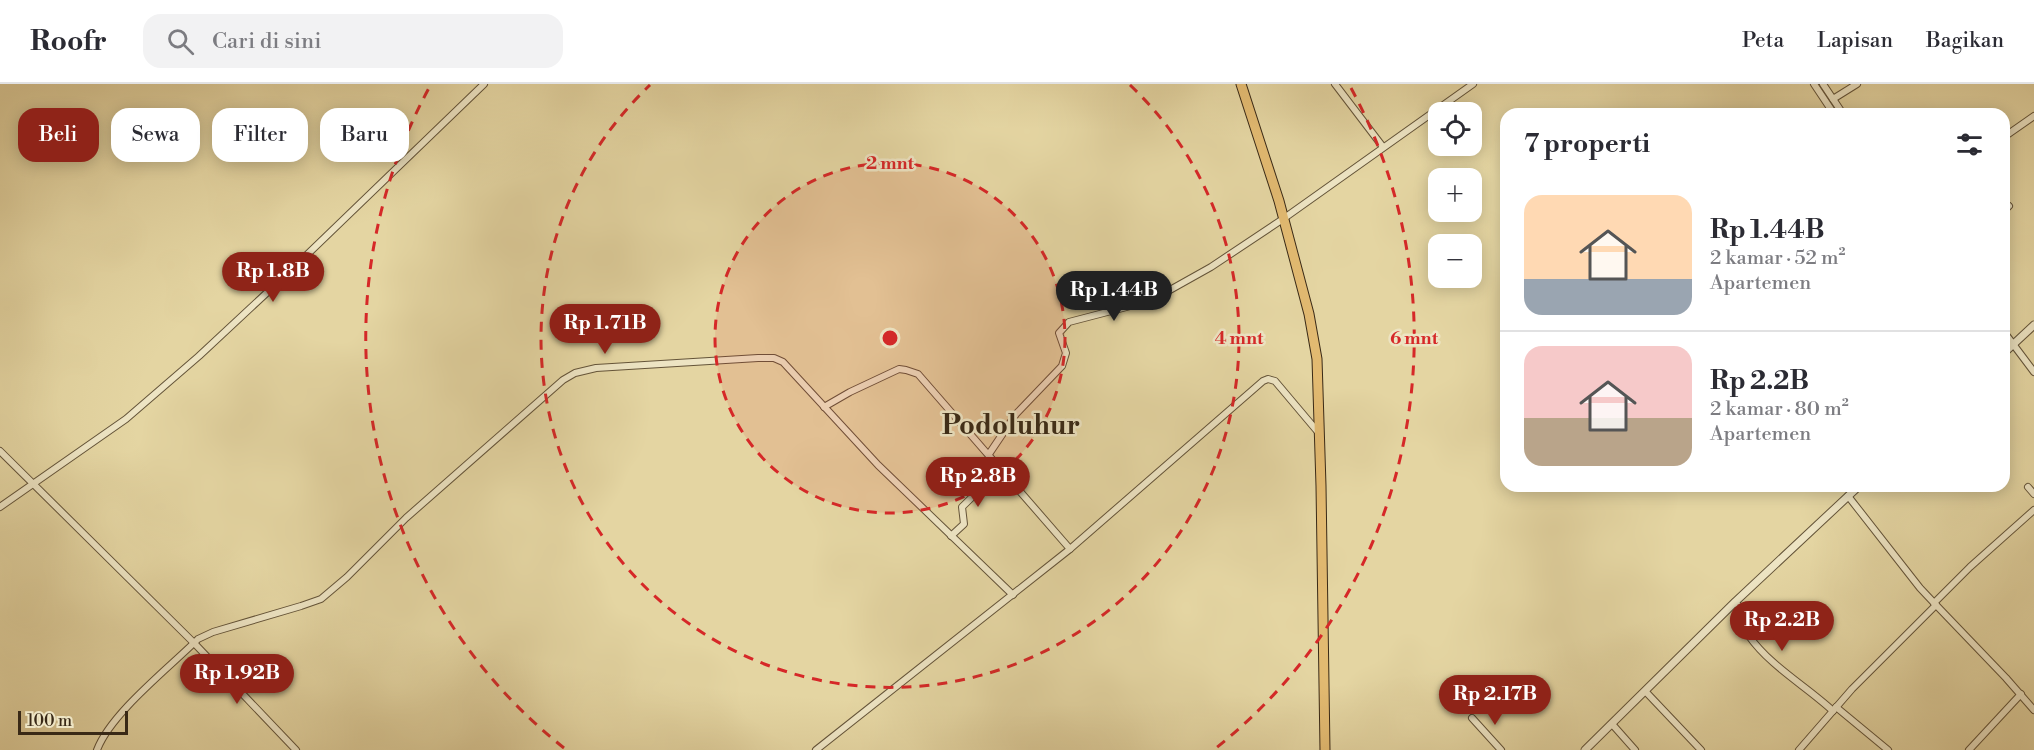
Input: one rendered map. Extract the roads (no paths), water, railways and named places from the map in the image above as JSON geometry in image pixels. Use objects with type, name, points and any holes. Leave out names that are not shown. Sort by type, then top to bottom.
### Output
[{"type":"highway","points":[[1241,84],[1279,201],[1311,325],[1317,359],[1325,750]]},
{"type":"street","points":[[0,507],[126,419],[199,356],[484,84]]},
{"type":"street","points":[[1335,84],[1381,143]]},
{"type":"street","points":[[989,454],[1016,414],[1062,366],[1066,353],[1059,333],[1069,322],[1138,304],[1161,295],[1211,267],[1283,218],[1381,143],[1473,84]]},
{"type":"street","points":[[1814,84],[1830,108]]},
{"type":"street","points":[[1823,84],[1840,108]]},
{"type":"street","points":[[1833,99],[1857,84]]},
{"type":"street","points":[[2010,133],[2034,116]]},
{"type":"street","points":[[2010,347],[2034,326]]},
{"type":"street","points":[[2010,340],[2034,372]]},
{"type":"street","points":[[97,750],[107,730],[124,710],[201,637],[321,599],[347,577],[406,518],[563,380],[575,373],[596,368],[774,358],[783,362],[893,481],[1013,595]]},
{"type":"street","points":[[824,407],[899,369],[912,371],[989,454],[1070,549]]},
{"type":"street","points":[[816,750],[1070,549],[1263,381],[1268,379],[1275,381],[1320,434]]},
{"type":"street","points":[[0,451],[194,643],[296,750]]},
{"type":"street","points":[[951,536],[964,524],[962,507],[1001,469]]},
{"type":"street","points":[[2028,487],[2034,494]]},
{"type":"street","points":[[1586,750],[1735,602],[1852,492]]},
{"type":"street","points":[[1848,496],[1920,588],[2034,710]]},
{"type":"street","points":[[1799,750],[1834,709],[1970,567],[2034,510]]},
{"type":"street","points":[[1735,602],[1757,625],[1749,636],[1756,644],[1788,674],[1888,750]]},
{"type":"street","points":[[1646,692],[1701,750]]},
{"type":"street","points":[[1969,750],[2021,694]]},
{"type":"street","points":[[1472,718],[1501,750]]},
{"type":"street","points":[[1612,724],[1635,750]]},
{"type":"street","points":[[1974,744],[1980,750]]},
{"type":"district","name":"Podoluhur","points":[[1011,426]]}]
